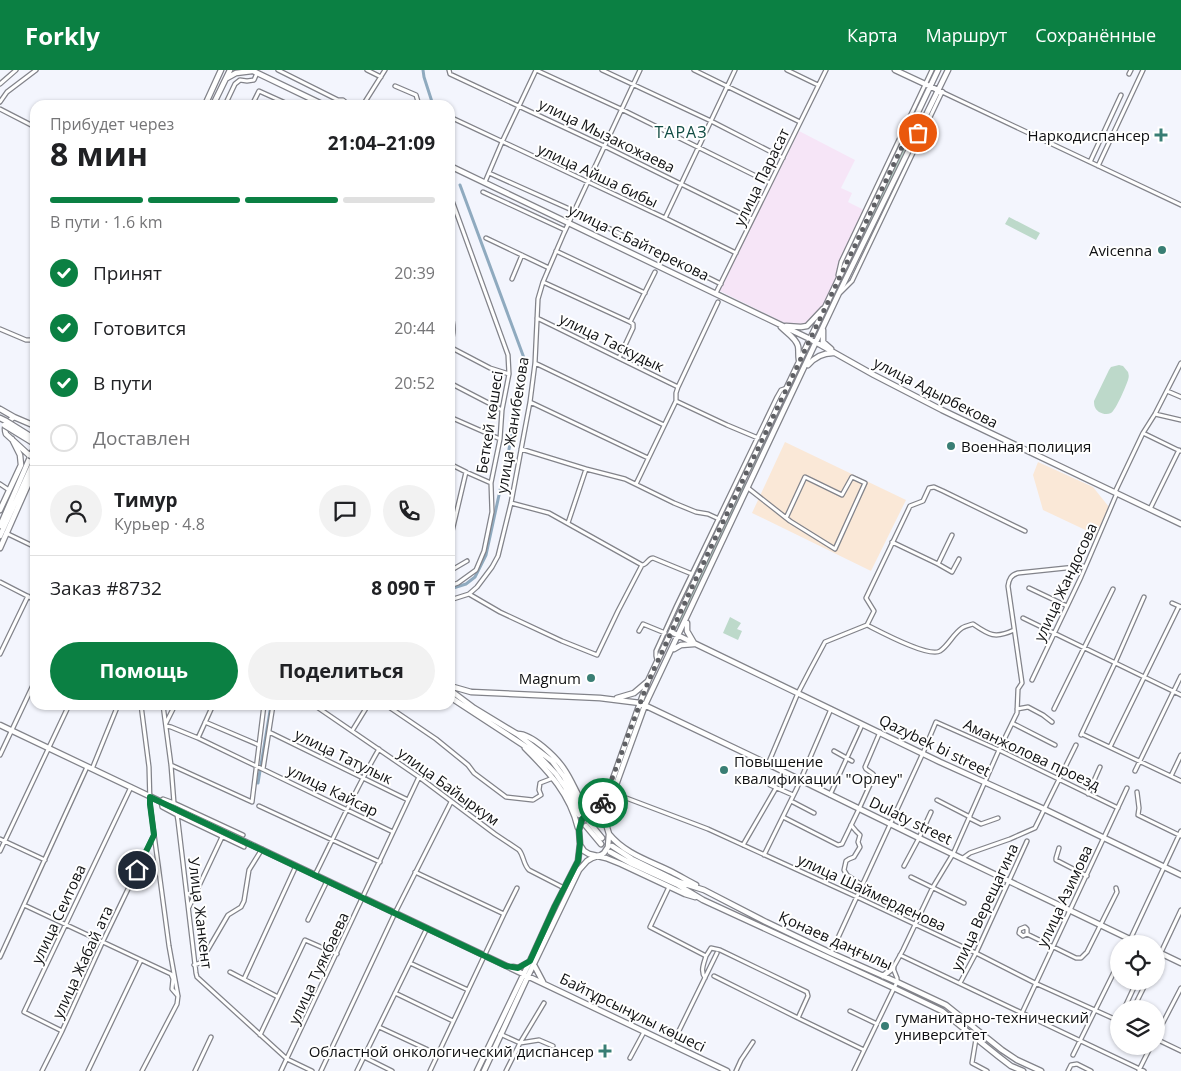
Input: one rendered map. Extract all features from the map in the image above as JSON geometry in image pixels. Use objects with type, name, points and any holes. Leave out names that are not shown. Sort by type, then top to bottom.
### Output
[{"type":"main road","points":[[216,100],[230,70]]},
{"type":"main road","points":[[895,70],[940,91]]},
{"type":"main road","points":[[579,830],[582,819],[599,809],[604,801],[667,632],[698,567],[746,475],[910,130],[928,86],[938,70]]},
{"type":"main road","points":[[606,824],[612,793],[645,705],[838,295],[940,91],[948,70]]},
{"type":"main road","points":[[226,79],[236,73],[253,71],[314,100]]},
{"type":"main road","points":[[206,100],[219,72]]},
{"type":"main road","points":[[910,130],[918,133]]},
{"type":"main road","name":"улица С.Байтерекова","points":[[455,168],[816,343]]},
{"type":"main road","points":[[781,325],[807,326],[825,309]]},
{"type":"main road","points":[[781,325],[795,339],[798,346],[799,363]]},
{"type":"main road","points":[[822,330],[823,342],[834,353]]},
{"type":"main road","name":"улица Адырбекова","points":[[816,343],[942,410],[1181,524]]},
{"type":"main road","points":[[805,368],[821,354],[834,353]]},
{"type":"main road","points":[[0,409],[30,424]]},
{"type":"main road","points":[[6,434],[6,423],[14,417]]},
{"type":"main road","points":[[0,418],[3,423],[30,442]]},
{"type":"main road","points":[[3,423],[30,436]]},
{"type":"main road","points":[[0,430],[30,456]]},
{"type":"main road","points":[[0,510],[18,471],[21,459],[12,439]]},
{"type":"main road","points":[[0,526],[30,457]]},
{"type":"main road","points":[[0,536],[30,469]]},
{"type":"main road","points":[[746,475],[753,478]]},
{"type":"main road","points":[[0,548],[30,485]]},
{"type":"main road","points":[[690,612],[686,628],[696,644]]},
{"type":"main road","name":"Qazybek bi street","points":[[667,632],[696,644],[1181,875]]},
{"type":"main road","points":[[668,656],[678,646],[696,644]]},
{"type":"main road","points":[[455,687],[471,692],[612,699],[634,693],[648,682]]},
{"type":"main road","points":[[465,701],[468,693],[471,692]]},
{"type":"main road","points":[[455,694],[517,734],[552,761],[558,768],[580,813],[556,774],[537,754],[455,700]]},
{"type":"main road","name":"Dulaty street","points":[[612,699],[645,705],[1101,924],[1119,935]]},
{"type":"main road","name":"Байтұрсынұлы көшесі","points":[[0,725],[727,1071]]},
{"type":"main road","points":[[517,734],[528,736],[564,768],[582,801],[592,812],[601,817],[615,842],[624,849],[673,872],[704,890]]},
{"type":"main road","points":[[517,740],[559,784],[576,817],[579,830],[578,861],[564,888],[532,963],[543,984]]},
{"type":"main road","points":[[601,844],[587,824],[602,838]]},
{"type":"main road","points":[[477,1071],[495,1032],[579,870],[586,861],[604,853],[608,847],[609,834]]},
{"type":"main road","points":[[580,844],[587,852],[621,864],[669,887],[703,900]]},
{"type":"main road","name":"Қонаев даңғылы","points":[[612,846],[632,859],[679,882],[704,890],[766,922],[946,1006],[1002,1050],[1017,1060],[1041,1071]]},
{"type":"main road","points":[[610,852],[678,885],[703,900]]},
{"type":"main road","name":"Қонаев даңғылы","points":[[703,900],[942,1011],[1011,1066],[1023,1071]]},
{"type":"main road","points":[[1165,956],[1181,963]]},
{"type":"main road","points":[[506,966],[518,968],[532,963]]},
{"type":"main road","points":[[883,976],[893,968]]},
{"type":"main road","points":[[484,1071],[525,975]]},
{"type":"street","points":[[0,84],[16,70]]},
{"type":"street","points":[[0,102],[7,92],[36,70]]},
{"type":"street","points":[[278,70],[338,100]]},
{"type":"street","points":[[366,100],[385,70]]},
{"type":"street","points":[[484,182],[536,70],[621,109],[770,183]]},
{"type":"street","points":[[602,70],[711,121],[783,158]]},
{"type":"street","name":"улица Жанибекова","points":[[455,598],[469,594],[478,587],[498,556],[511,503],[530,402],[535,363],[538,298],[565,230],[640,70]]},
{"type":"street","points":[[694,70],[800,122]]},
{"type":"street","points":[[665,218],[735,70]]},
{"type":"street","points":[[787,70],[818,85]]},
{"type":"street","name":"улица Парасат","points":[[716,293],[826,70]]},
{"type":"street","points":[[837,283],[841,262],[928,86],[932,70]]},
{"type":"street","points":[[1098,166],[1143,70]]},
{"type":"street","points":[[227,100],[235,84],[240,80],[254,80],[253,71]]},
{"type":"street","points":[[370,71],[381,77]]},
{"type":"street","name":"улица Мызакожаева","points":[[449,72],[604,146],[752,220]]},
{"type":"street","points":[[395,86],[416,96],[417,100]]},
{"type":"street","points":[[254,100],[259,90],[280,100]]},
{"type":"street","points":[[838,295],[852,281],[940,91],[1181,205]]},
{"type":"street","points":[[1090,162],[1121,95]]},
{"type":"street","points":[[0,109],[30,124]]},
{"type":"street","points":[[926,124],[928,112]]},
{"type":"street","name":"улица Айша бибы","points":[[455,119],[736,253]]},
{"type":"street","points":[[489,173],[574,211],[721,284]]},
{"type":"street","points":[[483,192],[565,230]]},
{"type":"street","name":"Беткей көшесі","points":[[455,209],[508,355],[509,374],[502,410],[500,439],[491,483],[492,512],[484,550],[476,570],[455,584]]},
{"type":"street","points":[[486,238],[549,268]]},
{"type":"street","points":[[556,251],[645,293]]},
{"type":"street","points":[[512,279],[522,255]]},
{"type":"street","points":[[630,322],[655,272]]},
{"type":"street","points":[[543,282],[633,324],[633,328],[619,358]]},
{"type":"street","points":[[636,484],[676,401],[678,387],[718,302]]},
{"type":"street","name":"улица Таскудык","points":[[537,318],[678,387]]},
{"type":"street","points":[[0,329],[30,340]]},
{"type":"street","points":[[455,350],[490,368],[509,374]]},
{"type":"street","points":[[535,363],[664,425]]},
{"type":"street","name":"улица Жандосова","points":[[1032,680],[1086,566],[1143,433],[1181,364]]},
{"type":"street","points":[[455,386],[502,410]]},
{"type":"street","points":[[639,631],[643,624],[667,632],[692,574],[698,567],[781,390],[787,388]]},
{"type":"street","points":[[1167,390],[1181,397]]},
{"type":"street","points":[[676,401],[758,438]]},
{"type":"street","points":[[530,402],[648,458]]},
{"type":"street","points":[[1155,414],[1181,420]]},
{"type":"street","points":[[455,419],[500,439]]},
{"type":"street","points":[[1143,433],[1180,451],[1150,509]]},
{"type":"street","points":[[521,449],[625,479],[674,503],[719,519]]},
{"type":"street","points":[[455,466],[491,483]]},
{"type":"street","points":[[568,523],[586,469]]},
{"type":"street","points":[[455,518],[466,472]]},
{"type":"street","points":[[748,488],[786,518],[835,550],[865,483],[852,477],[842,495],[805,477],[786,518]]},
{"type":"street","points":[[0,484],[9,490]]},
{"type":"street","points":[[768,764],[798,694],[825,642],[867,625],[874,611],[866,598],[910,506],[923,501],[929,488],[943,491],[1025,531]]},
{"type":"street","points":[[511,503],[549,513],[642,565]]},
{"type":"street","points":[[6,533],[30,545]]},
{"type":"street","points":[[938,564],[952,536]]},
{"type":"street","points":[[892,542],[952,572],[958,559]]},
{"type":"street","points":[[469,594],[500,612],[597,655],[642,565],[653,558],[692,574]]},
{"type":"street","points":[[455,568],[467,561]]},
{"type":"street","points":[[854,1071],[877,1024],[892,987],[897,982],[893,968],[932,887],[953,854],[1017,713],[1018,689],[1022,683],[1008,586],[1009,579],[1012,574],[1086,566]]},
{"type":"street","points":[[0,582],[28,596],[0,654]]},
{"type":"street","points":[[1029,588],[1067,606]]},
{"type":"street","points":[[1054,709],[1112,589]]},
{"type":"street","points":[[1144,597],[1116,663],[1082,734],[1181,781]]},
{"type":"street","points":[[1110,747],[1180,607],[1172,603]]},
{"type":"street","points":[[1023,618],[1181,694]]},
{"type":"street","points":[[867,625],[896,640],[928,652],[936,653],[962,628],[973,624],[992,636],[1014,630]]},
{"type":"street","points":[[1135,770],[1181,676]]},
{"type":"street","points":[[0,756],[30,692]]},
{"type":"street","points":[[1017,709],[1028,707],[1052,722]]},
{"type":"street","points":[[764,855],[791,801],[831,709]]},
{"type":"street","points":[[0,851],[67,710]]},
{"type":"street","points":[[0,957],[116,710]]},
{"type":"street","points":[[142,710],[149,768],[150,804],[169,946],[178,996],[177,1004],[142,1071]]},
{"type":"street","points":[[164,710],[174,803]]},
{"type":"street","points":[[165,725],[172,710]]},
{"type":"street","points":[[198,738],[211,710]]},
{"type":"street","points":[[171,765],[252,802],[263,710]]},
{"type":"street","points":[[263,769],[272,710]]},
{"type":"street","name":"улица Байыркум","points":[[321,710],[419,777],[519,850],[529,870],[564,888]]},
{"type":"street","points":[[352,731],[365,710]]},
{"type":"street","points":[[393,710],[436,739],[468,765],[474,773],[506,796],[533,800],[541,795],[539,790],[540,783],[553,778]]},
{"type":"street","points":[[205,722],[258,745]]},
{"type":"street","name":"Аманжолова проезд","points":[[923,753],[936,722],[999,750],[1118,808]]},
{"type":"street","points":[[1012,723],[1055,745]]},
{"type":"street","points":[[830,794],[863,724]]},
{"type":"street","points":[[165,725],[198,738],[257,766]]},
{"type":"street","name":"улица Татулык","points":[[269,732],[408,800]]},
{"type":"street","points":[[783,817],[838,844],[842,844],[874,776],[865,766],[880,732]]},
{"type":"street","points":[[963,858],[970,853],[1035,828],[1076,745]]},
{"type":"street","points":[[314,875],[362,777],[379,749]]},
{"type":"street","points":[[834,751],[852,761]]},
{"type":"street","points":[[831,953],[923,753]]},
{"type":"street","points":[[1171,776],[1181,755]]},
{"type":"street","name":"улица Кайсар","points":[[257,766],[393,832]]},
{"type":"street","points":[[1088,794],[1100,767]]},
{"type":"street","name":"улица Туякбаева","points":[[281,1071],[419,777]]},
{"type":"street","points":[[770,785],[793,795]]},
{"type":"street","name":"улица Сеитова","points":[[62,1031],[24,1012],[131,787]]},
{"type":"street","points":[[743,845],[776,788]]},
{"type":"street","name":"улица Азимова","points":[[1022,1013],[1127,788]]},
{"type":"street","points":[[1132,935],[1180,834],[1138,815],[1139,808],[1136,792]]},
{"type":"street","name":"улица Шаймерденова","points":[[612,793],[708,829],[1110,1017]]},
{"type":"street","points":[[243,836],[174,803],[163,799],[160,801],[162,807],[176,815],[244,847]]},
{"type":"street","points":[[937,800],[981,824],[998,818]]},
{"type":"street","points":[[791,801],[814,813]]},
{"type":"street","points":[[321,1071],[395,913],[451,802]]},
{"type":"street","points":[[259,806],[380,862]]},
{"type":"street","points":[[904,866],[931,812]]},
{"type":"street","name":"Улица Жанкент","points":[[176,815],[194,965],[198,977],[288,1059],[312,1071]]},
{"type":"street","points":[[851,825],[860,835],[858,842],[860,847],[854,857],[846,861],[844,870],[847,875],[862,885]]},
{"type":"street","name":"улица Жабай ата","points":[[42,1071],[154,835]]},
{"type":"street","points":[[188,907],[222,837]]},
{"type":"street","points":[[0,840],[44,860]]},
{"type":"street","name":"улица Верещагина","points":[[960,983],[1010,881],[1027,841]]},
{"type":"street","points":[[1059,848],[1056,860],[1087,876]]},
{"type":"street","points":[[194,965],[200,963],[228,915],[242,906],[249,870],[262,850]]},
{"type":"street","points":[[244,979],[296,866]]},
{"type":"street","points":[[415,872],[504,914]]},
{"type":"street","points":[[911,876],[964,902]]},
{"type":"street","points":[[308,920],[327,881]]},
{"type":"street","points":[[669,887],[650,927],[706,956]]},
{"type":"street","points":[[430,1071],[517,888]]},
{"type":"street","points":[[1027,934],[1076,958],[1081,958],[1087,952],[1117,892],[1116,888]]},
{"type":"street","points":[[24,905],[171,974],[173,979],[172,989],[178,996]]},
{"type":"street","points":[[1165,940],[1181,910]]},
{"type":"street","points":[[357,1071],[427,928]]},
{"type":"street","points":[[260,1035],[305,940],[337,954]]},
{"type":"street","points":[[704,977],[702,967],[706,956],[711,948],[720,950],[807,992],[808,996],[798,1018]]},
{"type":"street","points":[[672,1045],[704,977],[718,953]]},
{"type":"street","points":[[900,955],[1141,1070],[1147,1055]]},
{"type":"street","points":[[88,1071],[141,960]]},
{"type":"street","points":[[410,963],[468,990]]},
{"type":"street","points":[[230,972],[278,997]]},
{"type":"street","points":[[714,976],[864,1050]]},
{"type":"street","points":[[1073,1055],[1110,980]]},
{"type":"street","points":[[1165,1020],[1181,988]]},
{"type":"street","points":[[395,993],[453,1022]]},
{"type":"street","points":[[506,1071],[544,1003]]},
{"type":"street","points":[[850,1011],[877,1024]]},
{"type":"street","points":[[379,1026],[437,1054]]},
{"type":"street","points":[[495,1032],[520,1043],[538,1040],[553,1046]]},
{"type":"street","points":[[630,1058],[644,1032]]},
{"type":"street","points":[[195,1071],[211,1037]]},
{"type":"street","points":[[976,1038],[972,1063],[987,1071]]},
{"type":"street","points":[[736,1071],[753,1042]]},
{"type":"street","points":[[1165,1043],[1181,1051]]},
{"type":"street","points":[[364,1057],[392,1071]]},
{"type":"street","points":[[1068,1071],[1071,1065],[1074,1064],[1078,1064],[1091,1071]]},
{"type":"shaded area","points":[[799,131],[855,160],[841,188],[852,193],[848,202],[868,212],[821,309],[810,325],[797,329],[720,291]]},
{"type":"shaded area","points":[[785,442],[906,500],[871,571],[752,513]]},
{"type":"shaded area","points":[[1038,462],[1093,487],[1109,507],[1096,535],[1043,510],[1033,475]]},
{"type":"green space","points":[[911,133],[913,134],[819,330],[817,329]]},
{"type":"green space","points":[[1009,217],[1040,233],[1036,240],[1005,224]]},
{"type":"green space","points":[[810,344],[813,345],[753,472],[750,471]]},
{"type":"green space","points":[[1123,366],[1129,376],[1121,398],[1111,413],[1099,412],[1094,401],[1111,367]]},
{"type":"green space","points":[[745,481],[748,483],[679,627],[676,626]]},
{"type":"green space","points":[[730,617],[741,623],[737,629],[742,631],[738,640],[723,633]]},
{"type":"waterway","points":[[423,70],[431,100]]},
{"type":"waterway","points":[[455,587],[466,584],[475,577],[486,555],[522,389],[524,358],[460,185]]},
{"type":"waterway","points":[[258,783],[270,710]]},
{"type":"tunnel","points":[[601,844],[610,852]]},
{"type":"way so far","points":[[603,803],[648,682],[701,568],[910,130],[918,133]]},
{"type":"place","name":"Наркодиспансер","points":[[1161,135]]},
{"type":"place","name":"Avicenna","points":[[1162,250]]},
{"type":"place","name":"Военная полиция","points":[[951,446]]},
{"type":"place","name":"Magnum","points":[[591,678]]},
{"type":"place","name":"Повышение квалификации \"Орлеу\"","points":[[724,770]]},
{"type":"place","name":"гуманитарно-технический университет","points":[[885,1026]]},
{"type":"place","name":"Областной онкологический диспансер","points":[[605,1051]]},
{"type":"district","name":"ТАРАЗ","points":[[681,132]]},
{"type":"route","points":[[137,870],[154,835],[150,797],[506,966],[518,968],[530,961],[578,861],[580,851],[579,830],[583,817],[599,809],[603,803]]}]
